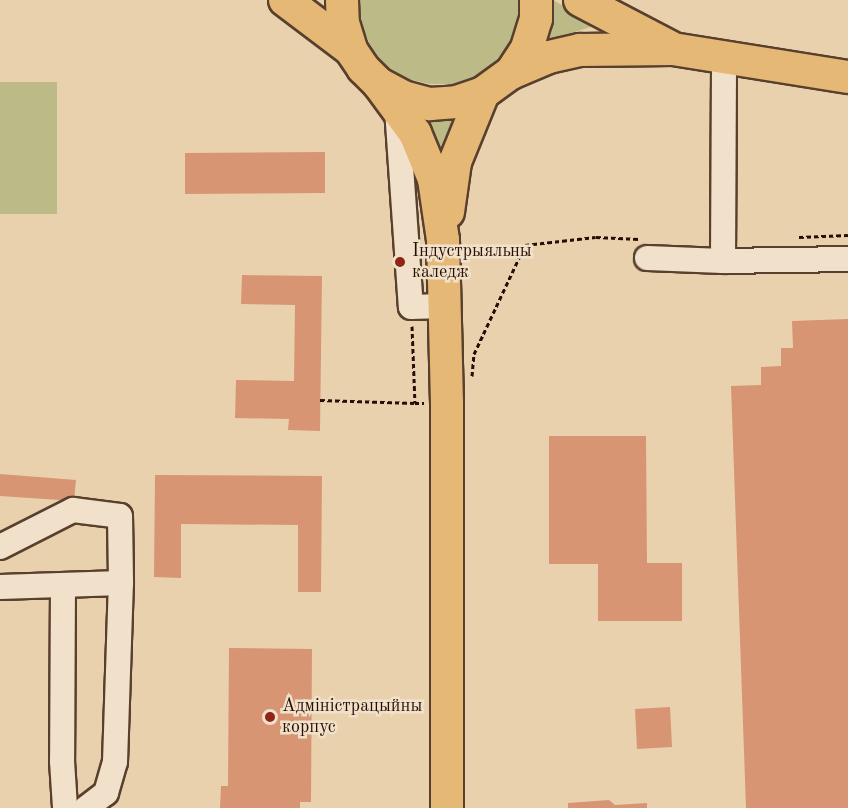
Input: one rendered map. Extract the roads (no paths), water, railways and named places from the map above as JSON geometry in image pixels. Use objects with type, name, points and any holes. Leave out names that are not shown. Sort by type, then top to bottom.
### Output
[{"type":"main road","points":[[285,0],[351,50]]},
{"type":"main road","points":[[342,0],[343,23],[351,50],[416,133],[434,179],[443,240],[447,402],[447,808]]},
{"type":"main road","points":[[511,73],[527,48],[536,19],[536,0]]},
{"type":"main road","points":[[580,0],[674,49]]},
{"type":"main road","points":[[379,84],[403,97],[430,104],[457,102],[483,93],[511,73],[549,57],[580,50],[674,49],[848,77]]},
{"type":"main road","points":[[443,240],[456,162],[483,93]]},
{"type":"lane","points":[[723,261],[724,57]]},
{"type":"lane","points":[[397,109],[411,307],[444,306]]},
{"type":"lane","points":[[644,249],[723,261],[848,259]]},
{"type":"lane","points":[[0,547],[73,510],[120,516],[121,583],[115,762],[106,793],[86,808]]},
{"type":"lane","points":[[0,587],[121,583]]},
{"type":"lane","points":[[63,585],[62,761],[65,808]]},
{"type":"place","name":"Індустрыяльны каледж","points":[[400,262]]},
{"type":"place","name":"Адміністрацыйны корпус","points":[[270,717]]}]
